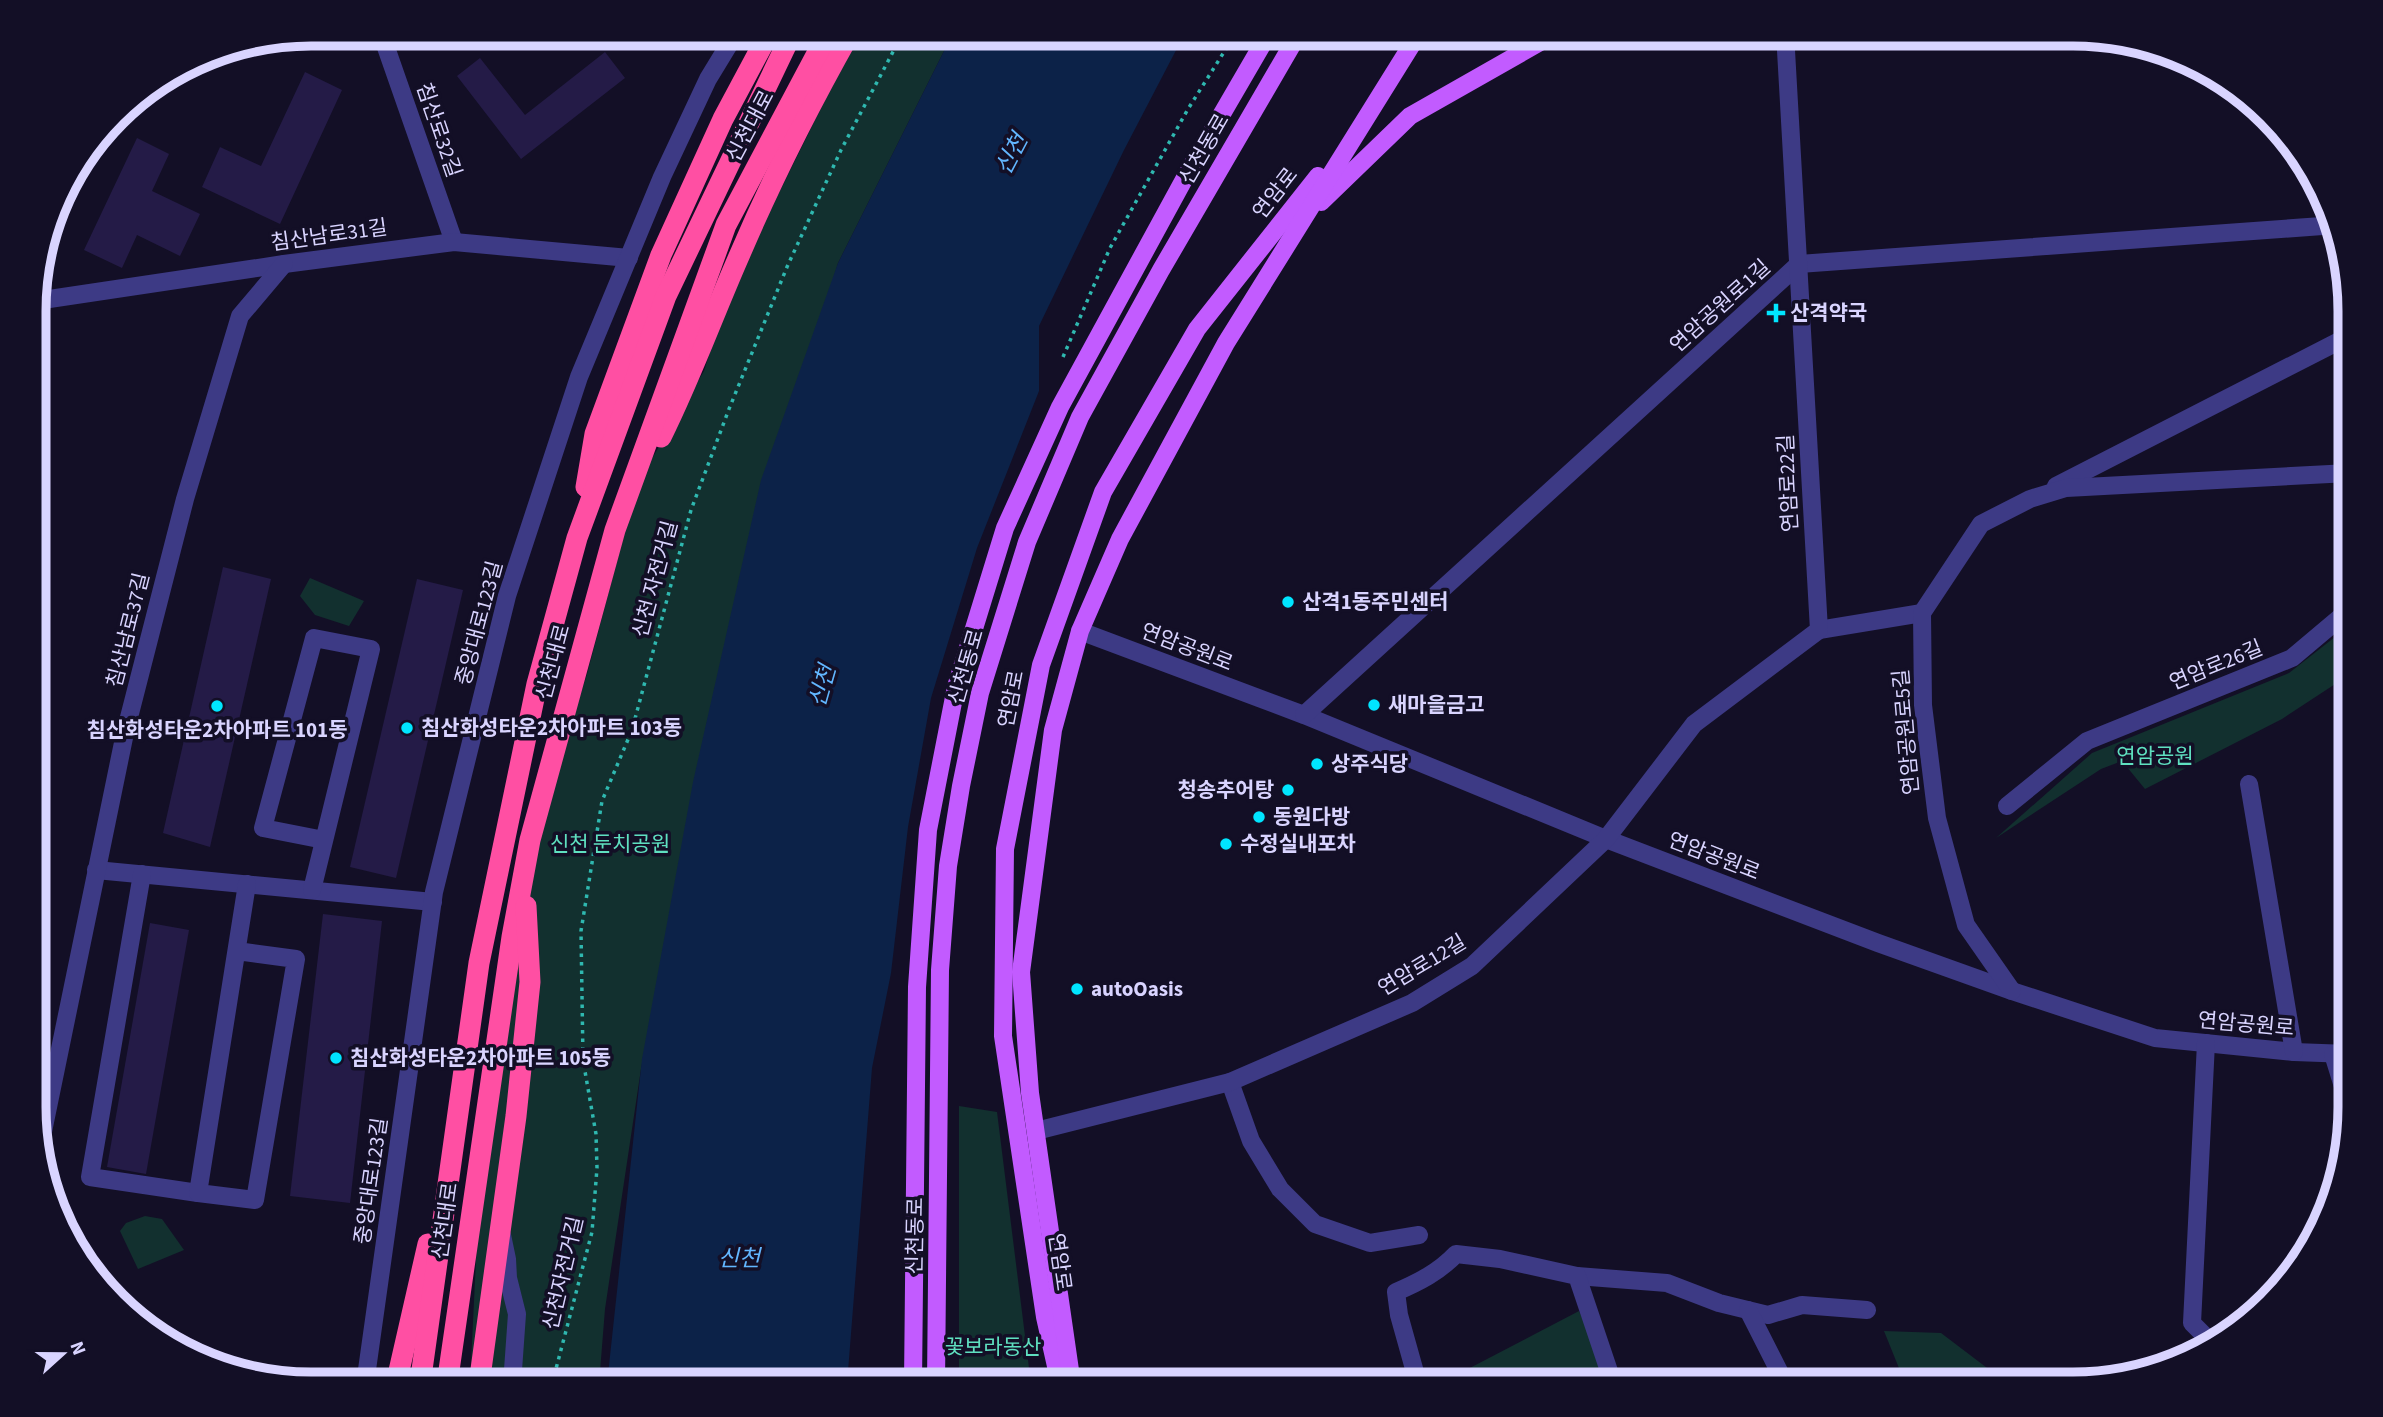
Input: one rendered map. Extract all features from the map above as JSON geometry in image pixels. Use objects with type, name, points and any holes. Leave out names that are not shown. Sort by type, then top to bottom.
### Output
[{"type":"highway","points":[[577,538],[595,434],[662,255],[723,119],[762,46]]},
{"type":"highway","name":"신천대로","points":[[422,1372],[482,950],[537,684],[577,538],[666,296],[786,46]]},
{"type":"highway","name":"신천대로","points":[[449,1372],[510,951],[530,840],[615,530],[726,225],[821,46]]},
{"type":"highway","points":[[615,530],[682,394],[741,253],[824,79],[843,46]]},
{"type":"highway","points":[[481,1372],[516,1116],[530,982],[524,873]]},
{"type":"highway","points":[[399,1372],[460,1106]]},
{"type":"main road","name":"신천동로","points":[[913,1372],[917,987],[928,830],[956,687],[1005,528],[1060,407],[1193,163],[1261,46]]},
{"type":"main road","name":"신천동로","points":[[936,1372],[940,970],[948,866],[980,693],[1027,542],[1080,417],[1290,46]]},
{"type":"main road","points":[[1301,222],[1411,46]]},
{"type":"main road","points":[[1301,222],[1410,116],[1533,46]]},
{"type":"main road","name":"연암로","points":[[1057,1372],[1045,1317],[1003,1036],[1005,849],[1041,665],[1103,492],[1197,328],[1368,112]]},
{"type":"main road","name":"연암로","points":[[1070,1372],[1030,1093],[1021,972],[1053,730],[1080,631],[1120,539],[1226,343],[1301,222]]},
{"type":"street","name":"침산로32길","points":[[386,46],[454,242]]},
{"type":"street","name":"중앙대로123길","points":[[367,1372],[433,902],[507,596],[579,377],[662,177],[708,79],[728,46]]},
{"type":"street","name":"연암로22길","points":[[1786,46],[1819,630]]},
{"type":"street","name":"연암공원로1길","points":[[1304,715],[1799,264],[2323,226]]},
{"type":"street","name":"침산남로31길","points":[[46,300],[454,242],[629,258]]},
{"type":"street","name":"침산남로37길","points":[[46,1116],[125,733],[185,499],[240,316],[284,264]]},
{"type":"street","points":[[1606,839],[1694,724],[1819,630],[1922,613],[1981,524],[2338,342]]},
{"type":"street","points":[[2030,499],[2066,488],[2338,474]]},
{"type":"street","name":"연암공원로5길","points":[[1922,613],[1923,705],[1937,818],[1966,925],[2012,991]]},
{"type":"street","name":"연암로26길","points":[[2007,806],[2087,741],[2292,658],[2338,619]]},
{"type":"street","name":"연암공원로","points":[[1080,631],[1304,715],[1606,839],[2012,991],[2155,1038],[2338,1054]]},
{"type":"street","points":[[312,890],[371,649],[314,638],[263,828],[324,840]]},
{"type":"street","points":[[2249,784],[2294,1052]]},
{"type":"street","name":"연암로12길","points":[[1036,1131],[1230,1082],[1412,1003],[1472,966],[1606,839]]},
{"type":"street","points":[[96,870],[433,902]]},
{"type":"street","points":[[142,874],[90,1177],[255,1200],[296,959],[237,951]]},
{"type":"street","points":[[198,1193],[247,884]]},
{"type":"street","points":[[2205,1336],[2192,1323],[2206,1043]]},
{"type":"street","points":[[1230,1082],[1251,1141],[1280,1189],[1315,1224],[1370,1243],[1419,1235]]},
{"type":"street","points":[[500,1224],[508,1278],[517,1314],[513,1372]]},
{"type":"street","points":[[1415,1372],[1398,1315],[1396,1292],[1446,1266],[1456,1254],[1500,1259],[1577,1276],[1667,1283],[1718,1303],[1768,1315],[1802,1305],[1867,1310]]},
{"type":"street","points":[[1577,1276],[1604,1372]]},
{"type":"street","points":[[1748,1310],[1779,1372]]},
{"type":"path","name":"신천 자전거길","points":[[597,1168],[596,1133],[583,1060],[581,931],[602,800],[632,730],[691,510],[729,409],[787,267],[835,162],[896,46]]},
{"type":"path","name":"신천자전거길","points":[[555,1372],[592,1232],[597,1168]]},
{"type":"green space","name":"신천 둔치공원","points":[[855,46],[946,46],[838,263],[707,722],[641,1069],[605,1309],[600,1372],[471,1372],[478,1218],[539,824],[587,674],[638,482],[704,371],[741,253],[768,215]]},
{"type":"green space","points":[[310,578],[364,601],[349,626],[315,615],[300,596]]},
{"type":"green space","name":"연암공원","points":[[2338,635],[2338,682],[2282,719],[2145,789],[2122,761],[2101,769],[1996,838],[2092,753],[2289,673]]},
{"type":"green space","name":"꽃보라동산","points":[[959,1106],[997,1112],[1030,1372],[959,1372]]},
{"type":"green space","points":[[145,1216],[162,1219],[184,1250],[138,1269],[120,1231],[126,1223]]},
{"type":"green space","points":[[1579,1311],[1607,1372],[1462,1372]]},
{"type":"green space","points":[[1884,1331],[1941,1333],[1992,1372],[1901,1372]]},
{"type":"water","name":"신천","points":[[946,46],[1178,46],[1124,150],[1039,326],[1039,391],[977,548],[931,698],[908,827],[891,973],[872,1068],[848,1372],[608,1372],[642,1059],[693,782],[761,480],[838,263]]},
{"type":"building","points":[[605,52],[625,78],[521,159],[457,76],[480,58],[525,115]]},
{"type":"building","points":[[305,72],[342,90],[280,224],[202,187],[220,147],[261,166]]},
{"type":"building","points":[[137,138],[169,154],[152,191],[200,214],[180,256],[137,235],[122,268],[84,250]]},
{"type":"building","name":"침산화성타운2차아파트 101동","points":[[223,567],[271,579],[210,847],[163,833]]},
{"type":"building","name":"침산화성타운2차아파트 103동","points":[[417,579],[463,590],[396,878],[350,867]]},
{"type":"building","name":"침산화성타운2차아파트 105동","points":[[323,914],[382,921],[350,1203],[290,1196]]},
{"type":"building","points":[[150,923],[189,930],[146,1174],[107,1167]]},
{"type":"place","name":"산격약국","points":[[1776,313]]},
{"type":"place","name":"산격1동주민센터","points":[[1288,602]]},
{"type":"place","name":"새마을금고","points":[[1374,705]]},
{"type":"place","name":"침산화성타운2차아파트 101동","points":[[217,706]]},
{"type":"place","name":"침산화성타운2차아파트 103동","points":[[407,728]]},
{"type":"place","name":"상주식당","points":[[1317,764]]},
{"type":"place","name":"청송추어탕","points":[[1288,790]]},
{"type":"place","name":"동원다방","points":[[1259,817]]},
{"type":"place","name":"수정실내포차","points":[[1226,844]]},
{"type":"place","name":"autoOasis","points":[[1077,989]]},
{"type":"place","name":"침산화성타운2차아파트 105동","points":[[336,1058]]}]
